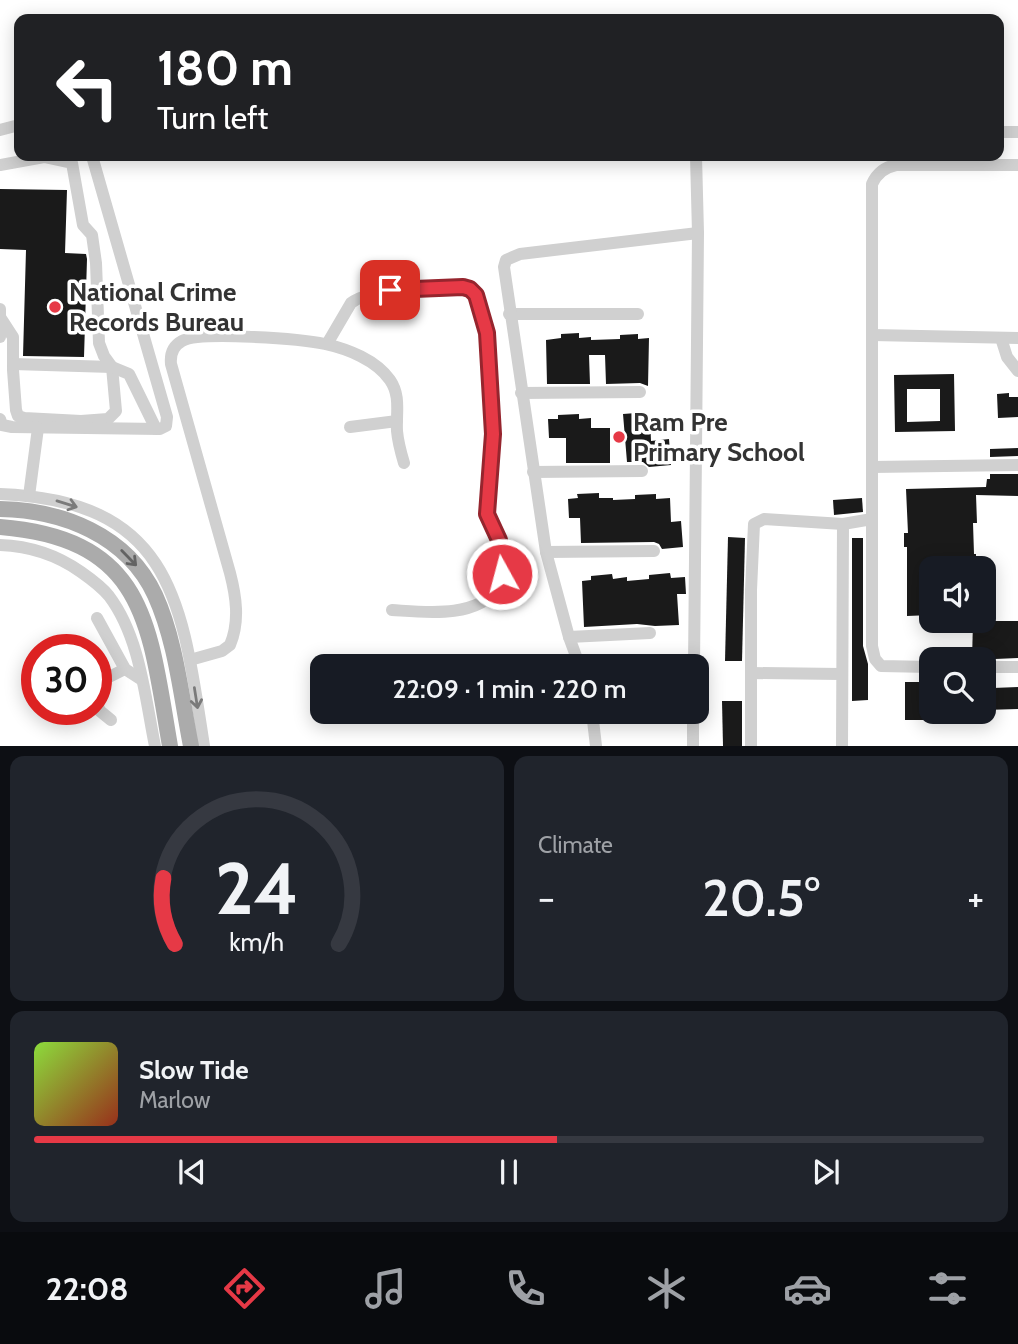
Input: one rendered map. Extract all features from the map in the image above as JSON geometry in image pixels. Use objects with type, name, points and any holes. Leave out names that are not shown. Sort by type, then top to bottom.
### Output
[{"type":"main road","points":[[0,509],[23,509],[74,522],[98,533],[118,548],[138,569],[154,593],[167,628],[191,746]]},
{"type":"main road","points":[[0,527],[22,529],[70,542],[97,557],[123,579],[137,603],[149,636],[170,746]]},
{"type":"street","points":[[0,165],[22,161]]},
{"type":"street","points":[[0,317],[13,337],[18,416],[81,421],[108,419],[116,411],[112,367],[99,343],[96,263],[92,235],[83,225],[72,163],[63,161]]},
{"type":"street","points":[[0,419],[6,427],[156,429],[166,426],[167,416],[93,161]]},
{"type":"street","points":[[694,654],[698,233],[696,161]]},
{"type":"street","points":[[919,667],[881,666],[875,659],[872,646],[871,193],[875,177],[889,166],[1018,166]]},
{"type":"street","points":[[575,654],[546,552],[509,314],[504,267],[506,260],[511,257],[698,233]]},
{"type":"street","points":[[327,344],[351,303],[365,295],[390,290],[467,288],[476,295],[485,321],[493,434],[487,514],[499,540],[501,581],[495,592],[486,599],[457,610],[441,614],[392,610]]},
{"type":"street","points":[[0,309],[0,337]]},
{"type":"street","points":[[509,314],[638,314]]},
{"type":"street","points":[[190,660],[222,651],[230,645],[236,603],[230,573],[170,364],[176,345],[189,338],[211,335],[327,344],[359,356],[385,374],[396,391],[399,445],[404,463]]},
{"type":"street","points":[[872,335],[1018,338]]},
{"type":"street","points":[[1001,338],[1007,357],[1018,371]]},
{"type":"street","points":[[13,364],[112,367],[129,374],[156,429]]},
{"type":"street","points":[[521,393],[640,392]]},
{"type":"street","points":[[350,427],[397,421]]},
{"type":"street","points":[[29,496],[38,428]]},
{"type":"street","points":[[872,467],[1018,465]]},
{"type":"street","points":[[533,472],[642,471]]},
{"type":"street","points":[[0,494],[57,501],[109,519],[157,562],[179,613],[190,660],[204,746]]},
{"type":"street","points":[[751,746],[751,590],[754,524],[764,519],[843,524],[872,519]]},
{"type":"street","points":[[842,746],[843,524]]},
{"type":"street","points":[[0,545],[39,551],[65,561],[97,583],[117,607],[133,647],[155,746]]},
{"type":"street","points":[[546,552],[654,551]]},
{"type":"street","points":[[97,618],[125,669],[142,680]]},
{"type":"street","points":[[569,637],[650,633]]},
{"type":"street","points":[[996,667],[1018,667]]},
{"type":"street","points":[[112,676],[125,669]]},
{"type":"street","points":[[751,673],[841,674]]},
{"type":"street","points":[[593,724],[596,746]]},
{"type":"street","points":[[693,724],[693,746]]},
{"type":"building","name":"National Crime Records Bureau","points":[[0,189],[67,190],[65,253],[86,254],[87,259],[84,357],[23,356],[26,250],[0,249]]},
{"type":"building","points":[[579,333],[579,338],[591,337],[591,340],[620,339],[620,335],[638,334],[638,339],[649,338],[648,386],[640,383],[606,384],[605,355],[589,355],[590,384],[547,384],[546,340],[561,338],[561,334]]},
{"type":"building","points":[[954,374],[955,431],[895,432],[894,375]],"holes":[[[907,389],[940,389],[940,421],[907,422]]]},
{"type":"building","points":[[1009,393],[1009,397],[1018,397],[1018,417],[998,418],[997,394]]},
{"type":"building","points":[[636,413],[636,418],[650,417],[651,441],[669,439],[671,465],[649,467],[643,462],[627,462],[623,414]]},
{"type":"building","points":[[579,414],[579,419],[591,418],[591,428],[610,428],[610,463],[566,463],[566,438],[549,438],[548,419],[558,419],[558,415]]},
{"type":"building","points":[[1018,448],[1018,456],[990,457],[990,449]]},
{"type":"building","points":[[990,474],[1018,474],[1018,496],[976,495],[977,523],[973,523],[976,556],[919,556],[919,616],[907,616],[907,547],[904,547],[904,533],[908,533],[906,489],[986,487],[987,479],[990,479]]},
{"type":"building","points":[[599,493],[599,498],[613,500],[656,494],[656,499],[670,498],[671,522],[681,521],[683,547],[662,549],[654,542],[581,543],[580,518],[569,518],[568,499],[578,498],[577,494]]},
{"type":"building","points":[[862,498],[863,512],[834,515],[833,500]]},
{"type":"building","points":[[728,537],[745,538],[742,661],[725,661]]},
{"type":"building","points":[[852,538],[863,538],[863,646],[868,664],[868,700],[852,701]]},
{"type":"building","points":[[670,573],[671,578],[685,577],[686,594],[677,594],[679,625],[584,627],[582,581],[591,580],[591,576],[612,574],[613,579],[627,577],[627,581]]},
{"type":"building","points":[[996,621],[1018,621],[1018,658],[996,659],[996,647],[972,647],[973,633],[996,633]]},
{"type":"building","points":[[905,682],[919,682],[919,720],[905,720]]},
{"type":"building","points":[[1018,687],[1018,709],[996,710],[996,688]]},
{"type":"building","points":[[722,701],[742,701],[742,746],[723,746]]},
{"type":"place","name":"National Crime Records Bureau","points":[[55,307]]},
{"type":"place","name":"Ram Pre Primary School","points":[[619,437]]},
{"type":"route","points":[[390,290],[463,287],[476,295],[487,333],[489,354],[493,457],[487,514],[499,540],[502,574]]}]
